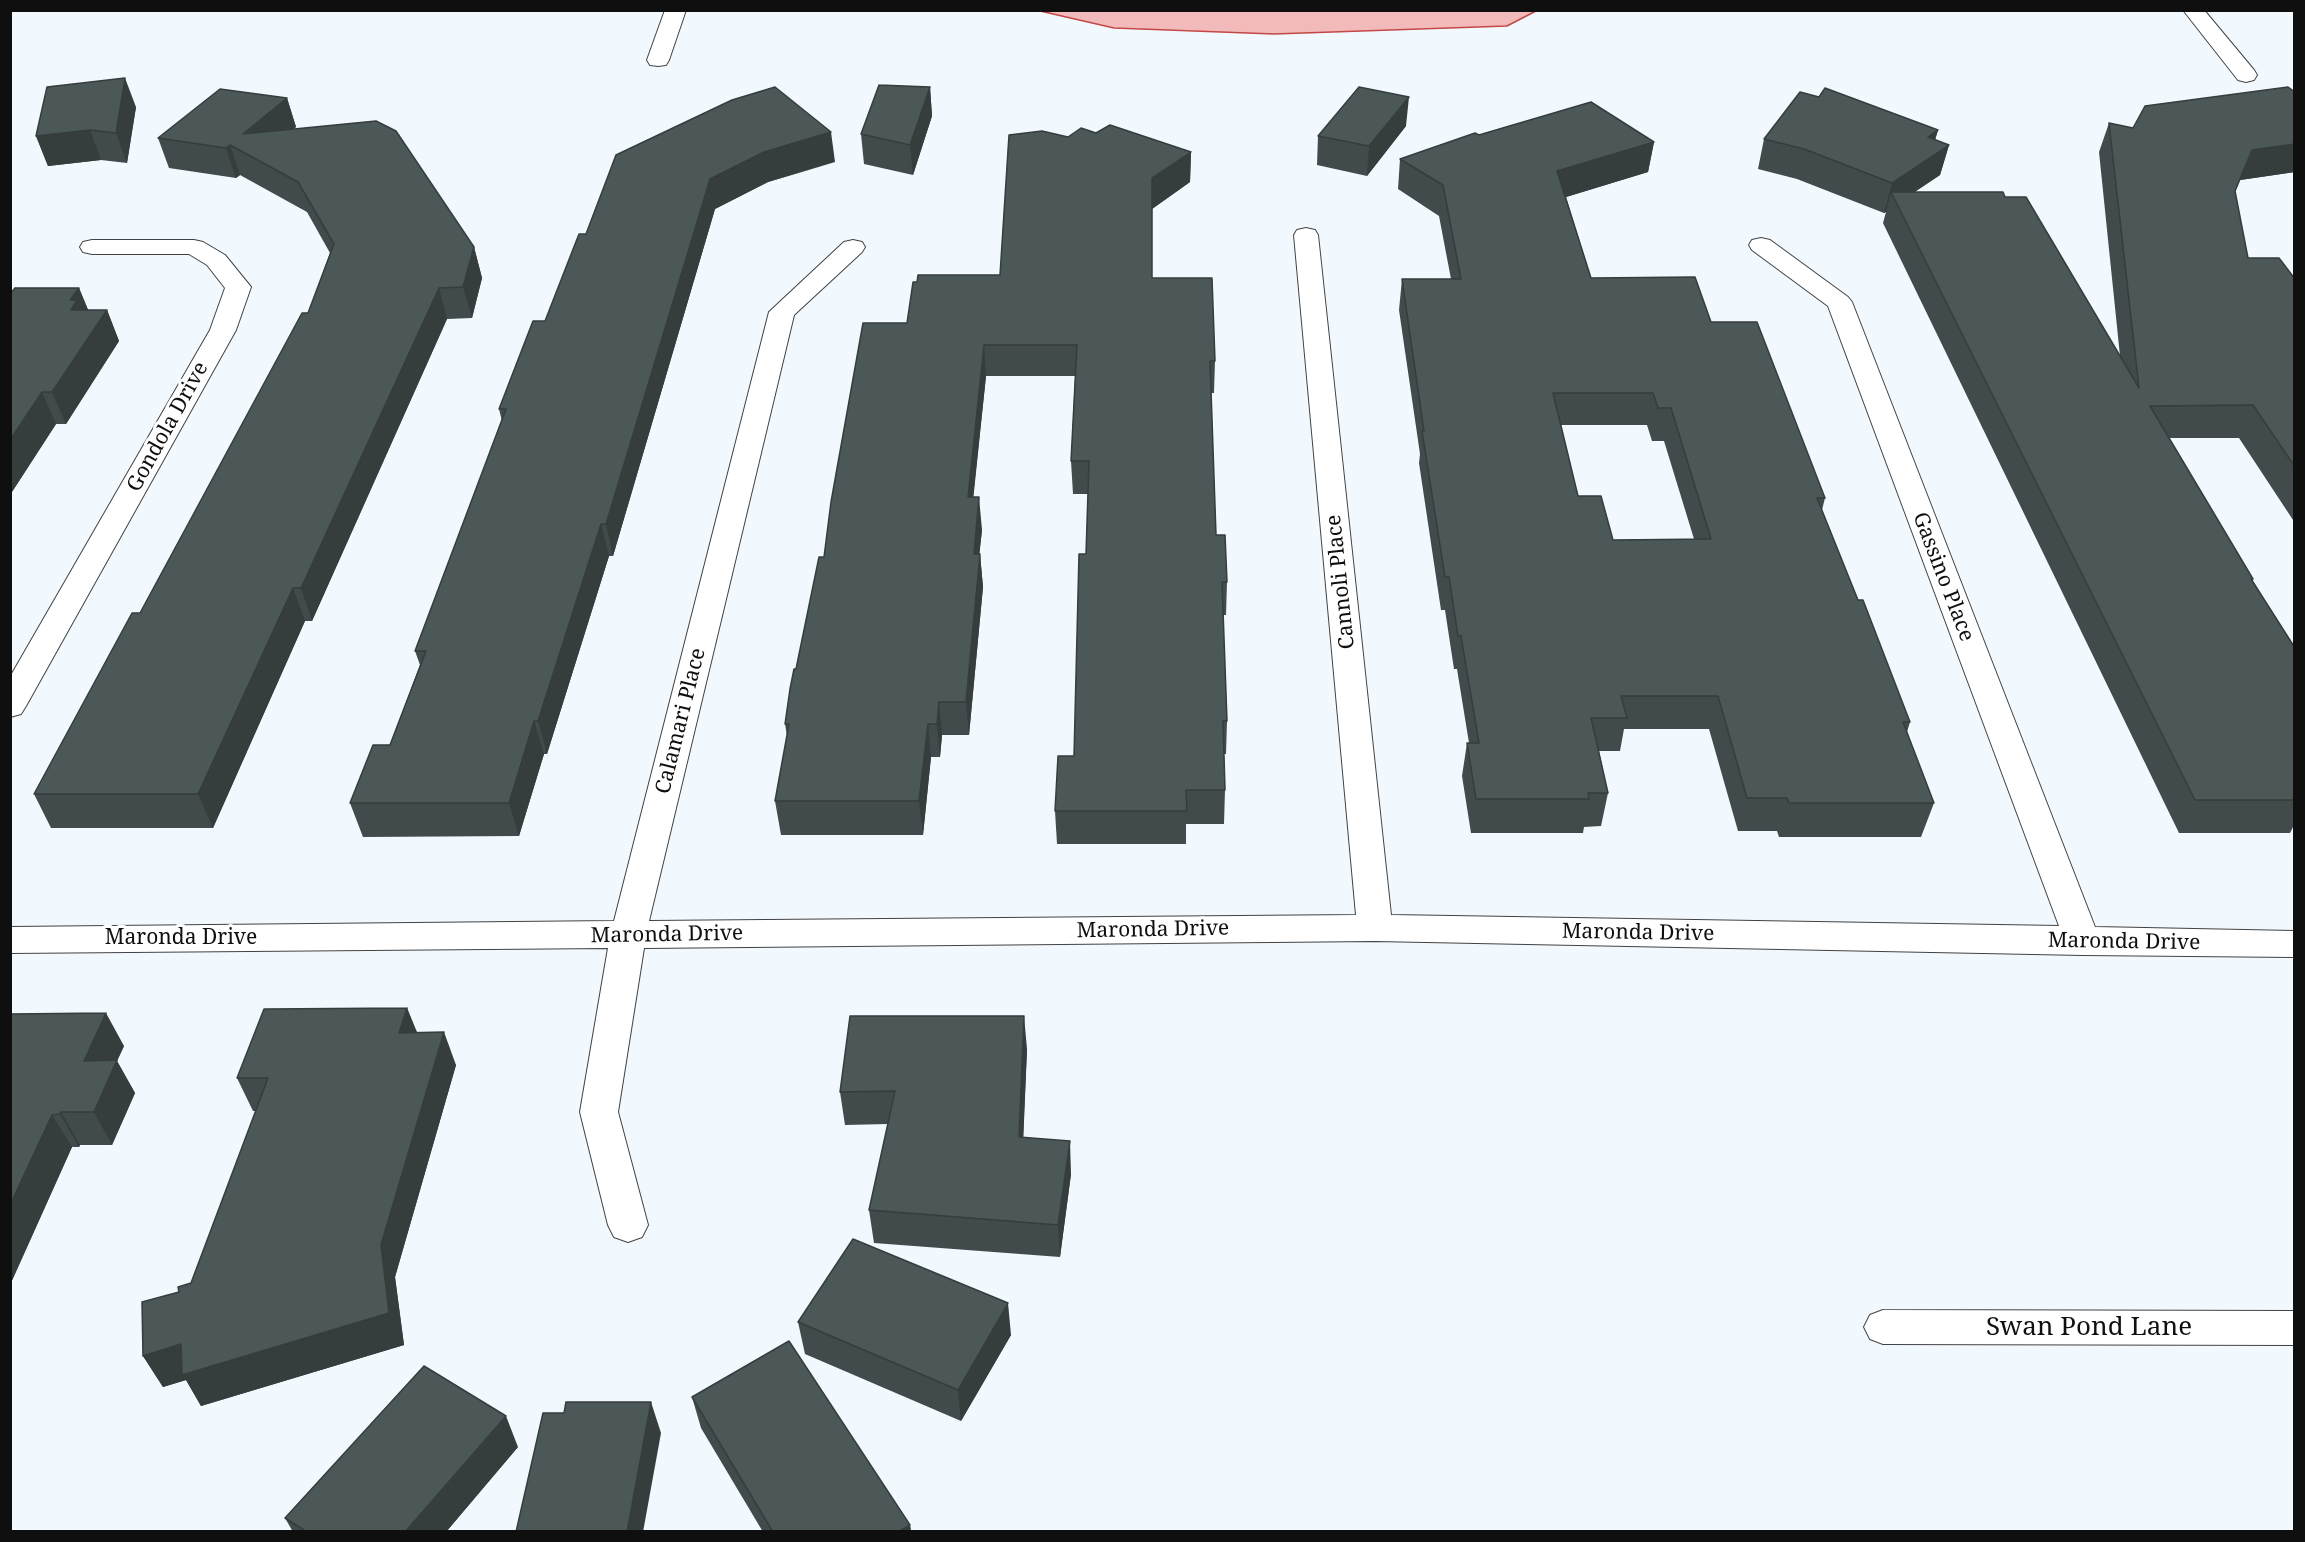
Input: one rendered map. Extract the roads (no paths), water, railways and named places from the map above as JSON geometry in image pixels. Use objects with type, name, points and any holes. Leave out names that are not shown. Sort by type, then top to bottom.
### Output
[{"type":"street","points":[[658,60],[676,10]]},
{"type":"street","points":[[2193,10],[2246,75]]},
{"type":"street","name":"Cannoli Place","points":[[1306,235],[1375,928]]},
{"type":"street","name":"Gassino Place","points":[[1761,245],[1839,302],[2083,942]]},
{"type":"street","name":"Gondola Drive","points":[[10,706],[223,330],[238,287],[216,260],[194,247],[92,247]]},
{"type":"street","name":"Calamari Place","points":[[628,1226],[599,1113],[628,935],[782,312],[853,247]]},
{"type":"street","name":"Maronda Drive","points":[[10,940],[1375,928],[2295,944]]},
{"type":"lane","name":"Swan Pond Lane","points":[[1882,1327],[2295,1328]]}]
